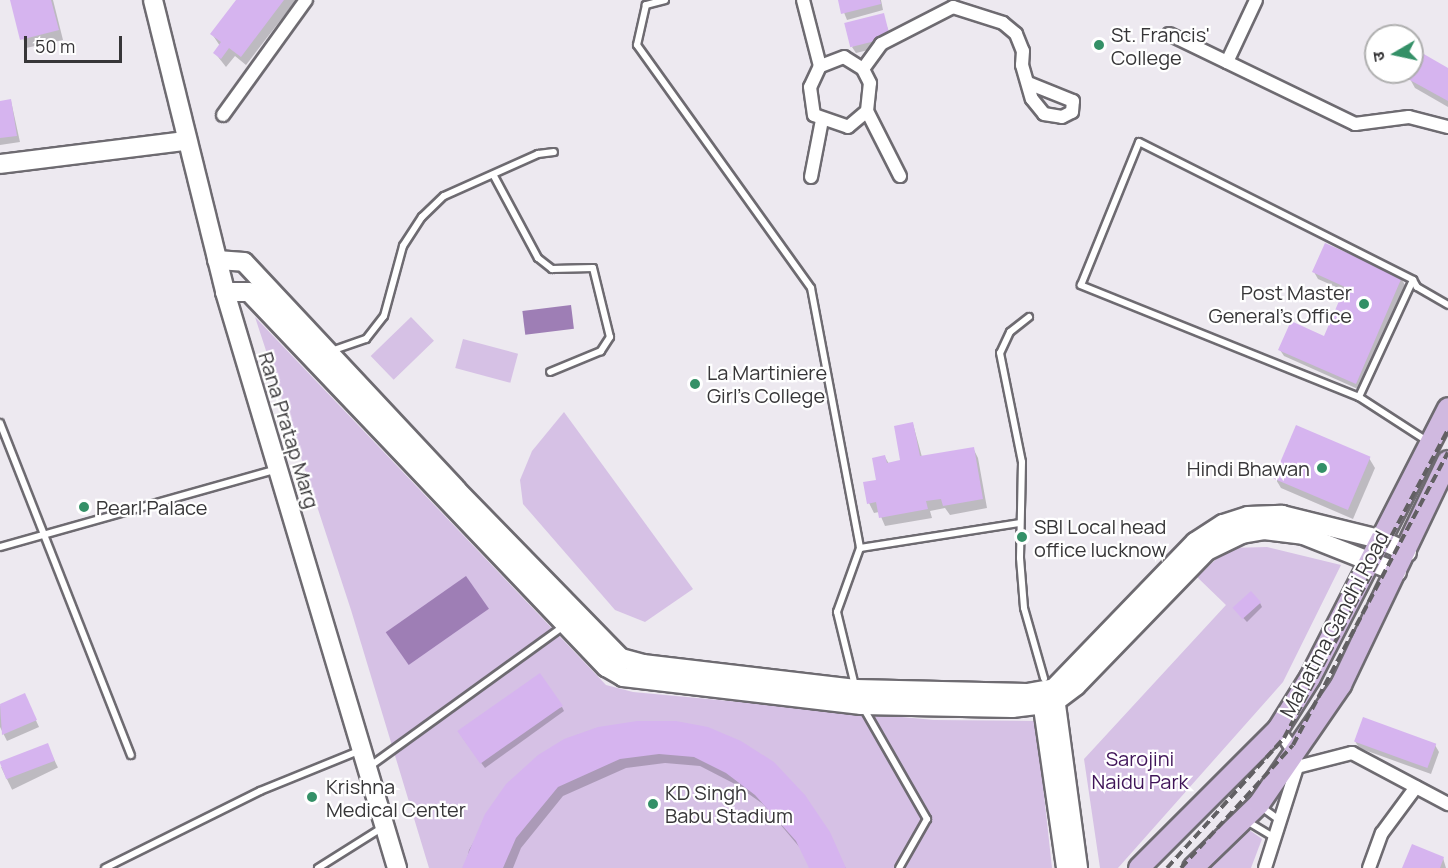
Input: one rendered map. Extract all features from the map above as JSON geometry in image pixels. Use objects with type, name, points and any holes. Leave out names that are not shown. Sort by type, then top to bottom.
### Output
[{"type":"main road","name":"Mahatma Gandhi Road","points":[[1139,868],[1278,729],[1310,678],[1379,539],[1448,408]]},
{"type":"main road","name":"Mahatma Gandhi Road","points":[[1194,868],[1244,819],[1296,760],[1341,685],[1407,552],[1448,461]]},
{"type":"street","name":"Rana Pratap Marg","points":[[153,0],[185,141],[225,292],[361,750],[369,767],[397,868]]},
{"type":"street","points":[[223,115],[306,0]]},
{"type":"street","points":[[803,0],[820,66],[810,87],[814,115],[822,120],[848,127],[867,111]]},
{"type":"street","points":[[1227,62],[1256,0]]},
{"type":"street","points":[[863,69],[881,44],[953,7],[1003,22],[1016,34],[1023,51],[1028,83]]},
{"type":"street","points":[[1169,34],[1355,124],[1409,117],[1448,127]]},
{"type":"street","points":[[820,66],[844,57],[863,69],[870,83],[867,111],[900,176]]},
{"type":"street","points":[[811,177],[822,120]]},
{"type":"street","points":[[0,164],[185,141]]},
{"type":"street","points":[[217,260],[244,262],[573,620]]},
{"type":"street","points":[[225,292],[249,292],[573,620],[621,658],[644,664],[859,697],[1047,692],[1076,686],[1207,551],[1242,534],[1264,530],[1303,535],[1370,559],[1397,572]]},
{"type":"street","points":[[1047,692],[1195,542],[1223,524],[1248,516],[1282,515],[1379,539],[1407,552]]},
{"type":"street","points":[[1047,692],[1066,868]]},
{"type":"street","points":[[1047,692],[1078,868]]},
{"type":"street","points":[[1266,868],[1282,821],[1296,760],[1278,729]]},
{"type":"street","points":[[1296,760],[1352,753],[1448,804]]},
{"type":"street","points":[[1369,868],[1382,833],[1416,787]]},
{"type":"lane","points":[[665,0],[646,5],[637,45],[811,288],[860,548],[837,612],[859,697],[927,819],[899,868]]},
{"type":"lane","points":[[1430,443],[1359,397],[1082,285],[1139,142],[1413,280],[1417,287],[1448,305]]},
{"type":"lane","points":[[327,352],[366,339],[384,316],[403,246],[422,217],[444,196],[494,176],[538,154],[554,152]]},
{"type":"lane","points":[[494,176],[538,258],[552,269],[593,268],[610,337],[601,351],[550,372]]},
{"type":"lane","points":[[1359,397],[1413,280]]},
{"type":"lane","points":[[1029,317],[1010,332],[1000,352],[1022,462],[1019,523],[1024,608],[1047,692]]},
{"type":"lane","points":[[0,423],[41,535],[131,754]]},
{"type":"lane","points":[[0,547],[277,469]]},
{"type":"lane","points":[[860,548],[1019,523]]},
{"type":"lane","points":[[369,767],[573,620]]},
{"type":"lane","points":[[105,868],[260,791],[361,750]]},
{"type":"lane","points":[[1258,804],[1282,821]]},
{"type":"lane","points":[[1244,819],[1276,839]]},
{"type":"lane","points":[[318,868],[384,827]]},
{"type":"green space","points":[[255,317],[606,685],[633,692],[934,720],[1036,721],[1052,868],[429,868],[351,610]]},
{"type":"green space","points":[[411,317],[434,341],[394,380],[371,356]]},
{"type":"green space","points":[[463,339],[518,354],[510,383],[455,368]]},
{"type":"green space","points":[[564,412],[693,589],[645,622],[615,610],[523,504],[520,480],[532,451]]},
{"type":"green space","name":"Sarojini Naidu Park","points":[[1267,547],[1341,565],[1283,682],[1118,868],[1100,868],[1084,759],[1226,605],[1197,577],[1228,548]]},
{"type":"green space","points":[[1248,829],[1262,839],[1251,868],[1205,868]]},
{"type":"shaded area","points":[[571,305],[574,329],[525,335],[522,311]]},
{"type":"shaded area","points":[[466,576],[489,609],[409,665],[386,632]]},
{"type":"building","points":[[10,0],[51,0],[59,30],[20,40]]},
{"type":"building","points":[[236,0],[284,0],[241,57],[229,48],[221,59],[213,53],[221,42],[210,34]]},
{"type":"building","points":[[838,0],[880,0],[881,4],[841,14]]},
{"type":"building","points":[[884,13],[890,37],[850,47],[844,23]]},
{"type":"building","points":[[1424,54],[1448,68],[1448,101],[1417,84],[1424,84]]},
{"type":"building","points":[[11,99],[17,136],[0,138],[0,101]]},
{"type":"building","name":"Post Master General's Office","points":[[1325,243],[1402,277],[1356,384],[1278,350],[1291,321],[1324,336],[1345,287],[1312,272]]},
{"type":"building","points":[[913,422],[920,456],[974,447],[983,499],[943,506],[941,499],[926,501],[928,509],[879,518],[876,502],[867,504],[863,482],[876,480],[872,458],[885,455],[887,463],[900,460],[894,426]]},
{"type":"building","name":"Hindi Bhawan","points":[[1296,425],[1371,457],[1348,510],[1273,478]]},
{"type":"building","points":[[1251,591],[1261,602],[1242,619],[1232,608]]},
{"type":"building","points":[[540,673],[563,706],[480,764],[457,731]]},
{"type":"building","points":[[25,693],[37,720],[2,735],[0,704]]},
{"type":"building","points":[[1363,717],[1436,744],[1427,768],[1354,741]]},
{"type":"building","points":[[637,721],[676,721],[708,727],[741,741],[774,762],[805,795],[830,832],[846,868],[809,868],[796,841],[755,795],[726,773],[694,757],[659,754],[620,759],[558,787],[516,838],[503,868],[462,868],[485,814],[506,784],[538,755],[564,739],[598,727]]},
{"type":"building","points":[[48,743],[55,761],[6,779],[0,761]]},
{"type":"building","points":[[1412,844],[1444,857],[1440,868],[1402,868]]},
{"type":"railway","points":[[1167,868],[1284,738],[1448,429]]},
{"type":"railway","points":[[1181,868],[1293,745],[1448,452]]},
{"type":"place","name":"St. Francis' College","points":[[1099,45]]},
{"type":"place","name":"Post Master General's Office","points":[[1364,304]]},
{"type":"place","name":"La Martiniere Girl's College","points":[[695,384]]},
{"type":"place","name":"Hindi Bhawan","points":[[1322,468]]},
{"type":"place","name":"Pearl Palace","points":[[84,507]]},
{"type":"place","name":"SBI Local head office lucknow","points":[[1022,537]]},
{"type":"place","name":"Krishna Medical Center","points":[[312,797]]},
{"type":"place","name":"KD Singh Babu Stadium","points":[[653,804]]}]
